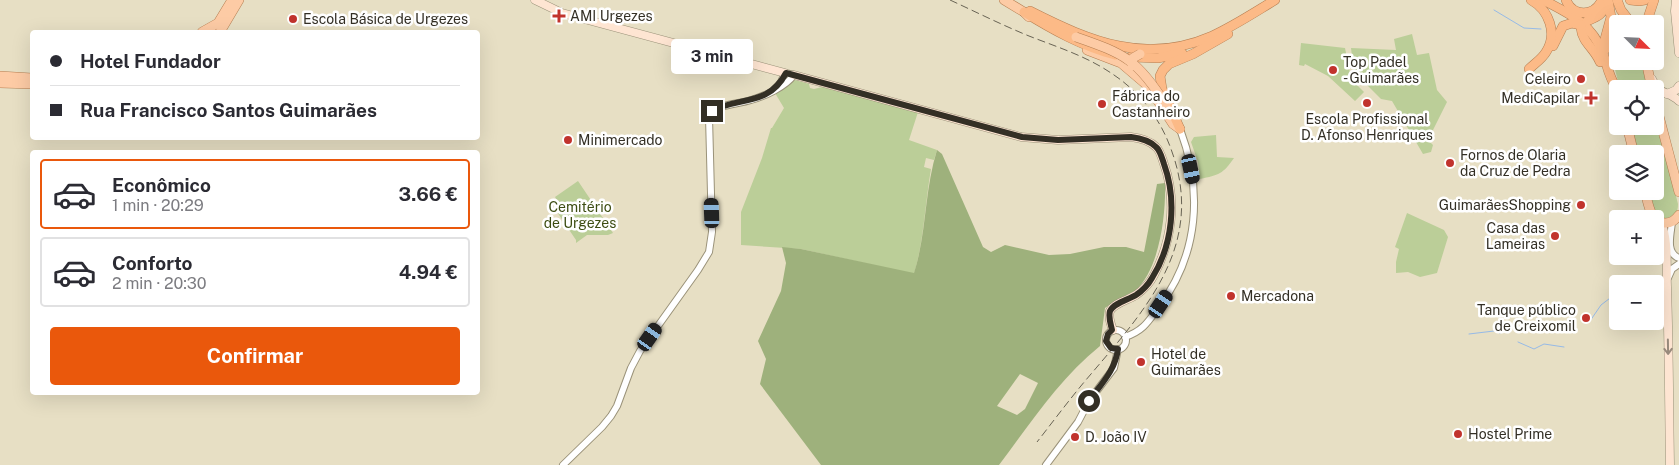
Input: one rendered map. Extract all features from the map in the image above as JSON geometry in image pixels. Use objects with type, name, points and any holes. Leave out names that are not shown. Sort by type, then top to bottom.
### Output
[{"type":"highway","points":[[1180,129],[1162,89],[1160,76],[1162,70],[1201,44],[1276,0]]},
{"type":"highway","points":[[1027,11],[1074,40],[1099,51],[1120,56],[1158,58],[1201,44],[1284,0]]},
{"type":"highway","points":[[1529,69],[1547,51],[1551,35],[1550,23],[1546,13],[1531,0]]},
{"type":"highway","points":[[1543,0],[1579,20],[1590,30],[1597,40],[1611,80]]},
{"type":"highway","points":[[1566,0],[1573,10],[1584,13],[1596,8],[1603,0]]},
{"type":"highway","points":[[1600,62],[1594,50],[1584,39],[1584,24],[1597,18],[1602,13],[1605,6],[1603,0]]},
{"type":"highway","points":[[1606,49],[1605,39],[1611,18],[1608,0]]},
{"type":"highway","points":[[1617,0],[1620,10],[1624,15]]},
{"type":"highway","points":[[1630,0],[1645,0]]},
{"type":"highway","points":[[1649,15],[1654,0]]},
{"type":"highway","points":[[1542,62],[1551,51],[1560,30],[1566,24],[1578,24],[1597,40]]},
{"type":"main road","points":[[206,30],[218,23],[232,0]]},
{"type":"main road","points":[[221,30],[240,0]]},
{"type":"main road","points":[[535,0],[562,13],[786,73]]},
{"type":"main road","points":[[1004,0],[1076,37],[1107,48],[1128,59],[1148,78],[1180,129]]},
{"type":"main road","points":[[1012,0],[1027,11],[1041,26],[1060,38],[1121,63],[1148,86]]},
{"type":"main road","points":[[1676,0],[1675,11],[1679,52]]},
{"type":"main road","points":[[1609,35],[1606,41],[1606,49],[1614,80]]},
{"type":"main road","points":[[1180,129],[1173,124],[1148,86],[1132,67],[1133,58],[1140,54],[1173,51],[1201,44]]},
{"type":"main road","points":[[1648,70],[1650,80]]},
{"type":"main road","points":[[1649,73],[1655,86],[1678,102]]},
{"type":"main road","points":[[794,75],[1022,137],[1058,140],[1131,137],[1143,139],[1158,148],[1169,178],[1172,205],[1169,232],[1161,259],[1148,285],[1110,311],[1109,317],[1112,330]]},
{"type":"main road","points":[[0,76],[30,78]]},
{"type":"main road","points":[[0,83],[30,84]]},
{"type":"main road","points":[[1667,94],[1676,90],[1679,86]]},
{"type":"main road","points":[[1664,134],[1679,188]]},
{"type":"main road","points":[[1664,231],[1667,281],[1670,465]]},
{"type":"street","points":[[563,465],[610,416],[617,406],[631,368],[640,351],[709,252],[712,232],[709,117],[712,111],[718,107],[752,100],[789,82],[794,75],[786,73],[774,89]]},
{"type":"street","points":[[1126,337],[1142,330],[1161,304],[1188,254],[1193,220],[1194,190],[1187,152],[1180,129]]},
{"type":"street","points":[[1676,219],[1670,237],[1670,250],[1674,256],[1679,258]]},
{"type":"street","points":[[1667,281],[1672,269],[1679,264]]},
{"type":"street","points":[[1112,330],[1120,330],[1126,337],[1124,345],[1118,349],[1111,348],[1106,343],[1108,334],[1112,330]]},
{"type":"street","points":[[1046,465],[1081,416],[1089,401],[1114,368],[1118,349]]},
{"type":"green space","points":[[1412,34],[1417,55],[1429,53],[1437,90],[1447,102],[1428,140],[1433,145],[1431,152],[1423,154],[1392,101],[1381,99],[1354,72],[1351,48],[1396,50],[1394,39]]},
{"type":"green space","name":"Top Padel - Guimarães","points":[[1301,43],[1345,48],[1350,73],[1348,76],[1364,92],[1355,101],[1328,76],[1305,64],[1304,66],[1299,65]]},
{"type":"green space","points":[[1615,70],[1644,70],[1647,80],[1618,80]]},
{"type":"green space","points":[[795,80],[809,84],[810,88],[822,87],[918,112],[909,140],[937,150],[934,160],[926,158],[924,167],[931,169],[922,235],[914,274],[801,249],[741,245],[741,212],[762,158],[771,128],[784,108],[775,93]]},
{"type":"green space","points":[[1216,135],[1217,157],[1234,158],[1220,173],[1200,179],[1198,162],[1191,142],[1194,137]]},
{"type":"green space","points":[[1633,135],[1661,135],[1663,145],[1635,145]]},
{"type":"green space","points":[[1664,148],[1678,204],[1675,214],[1666,219],[1664,218],[1664,210],[1654,210],[1651,200],[1664,200]]},
{"type":"green space","points":[[937,150],[942,154],[983,247],[991,252],[1005,245],[1049,255],[1070,254],[1104,247],[1126,247],[1144,252],[1157,184],[1165,183],[1163,225],[1156,255],[1144,281],[1135,291],[1105,308],[1100,346],[1058,387],[999,465],[821,465],[760,384],[766,359],[758,341],[781,291],[786,263],[782,247],[801,249],[914,273]],"holes":[[[1020,374],[1038,383],[1025,409],[1017,415],[997,406]]]},
{"type":"green space","name":"Cemitério de Urgezes","points":[[578,181],[613,233],[608,235],[587,235],[576,243],[576,240],[557,212],[562,208],[555,197]]},
{"type":"green space","points":[[1407,213],[1444,230],[1448,237],[1437,273],[1420,277],[1408,272],[1396,273],[1399,249],[1395,247]]},
{"type":"waterway","points":[[1494,10],[1524,28],[1541,29]]},
{"type":"waterway","points":[[1590,321],[1601,305],[1609,299]]},
{"type":"waterway","points":[[1469,334],[1494,331],[1500,333]]},
{"type":"waterway","points":[[1518,342],[1534,349],[1544,344],[1564,347]]},
{"type":"railway","points":[[950,0],[1019,32],[1081,57],[1121,80],[1131,88],[1155,116],[1171,149],[1180,183],[1181,214],[1176,244],[1166,272],[1151,298],[1132,324],[1037,442]]},
{"type":"place","name":"AMI Urgezes","points":[[559,16]]},
{"type":"place","name":"Escola Básica de Urgezes","points":[[293,19]]},
{"type":"place","name":"Top Padel - Guimarães","points":[[1333,70]]},
{"type":"place","name":"Celeiro","points":[[1581,79]]},
{"type":"place","name":"MediCapilar","points":[[1591,98]]},
{"type":"place","name":"Escola Profissional D. Afonso Henriques","points":[[1367,103]]},
{"type":"place","name":"Fábrica do Castanheiro","points":[[1102,104]]},
{"type":"place","name":"Minimercado","points":[[568,140]]},
{"type":"place","name":"Fornos de Olaria da Cruz de Pedra","points":[[1450,163]]},
{"type":"place","name":"GuimarãesShopping","points":[[1581,205]]},
{"type":"place","name":"Casa das Lameiras","points":[[1555,236]]},
{"type":"place","name":"Mercadona","points":[[1231,296]]},
{"type":"place","name":"Tanque público de Creixomil","points":[[1586,318]]},
{"type":"place","name":"Hotel de Guimarães","points":[[1141,362]]},
{"type":"place","name":"Hostel Prime","points":[[1458,434]]},
{"type":"place","name":"D. João IV","points":[[1075,437]]},
{"type":"route","points":[[712,111],[718,107],[752,100],[774,89],[786,73],[1022,137],[1058,140],[1131,137],[1143,139],[1158,148],[1169,178],[1172,205],[1169,232],[1161,259],[1148,285],[1110,311],[1109,317],[1112,330],[1106,337],[1106,341],[1111,348],[1118,349],[1117,357],[1114,368],[1089,401]]}]
